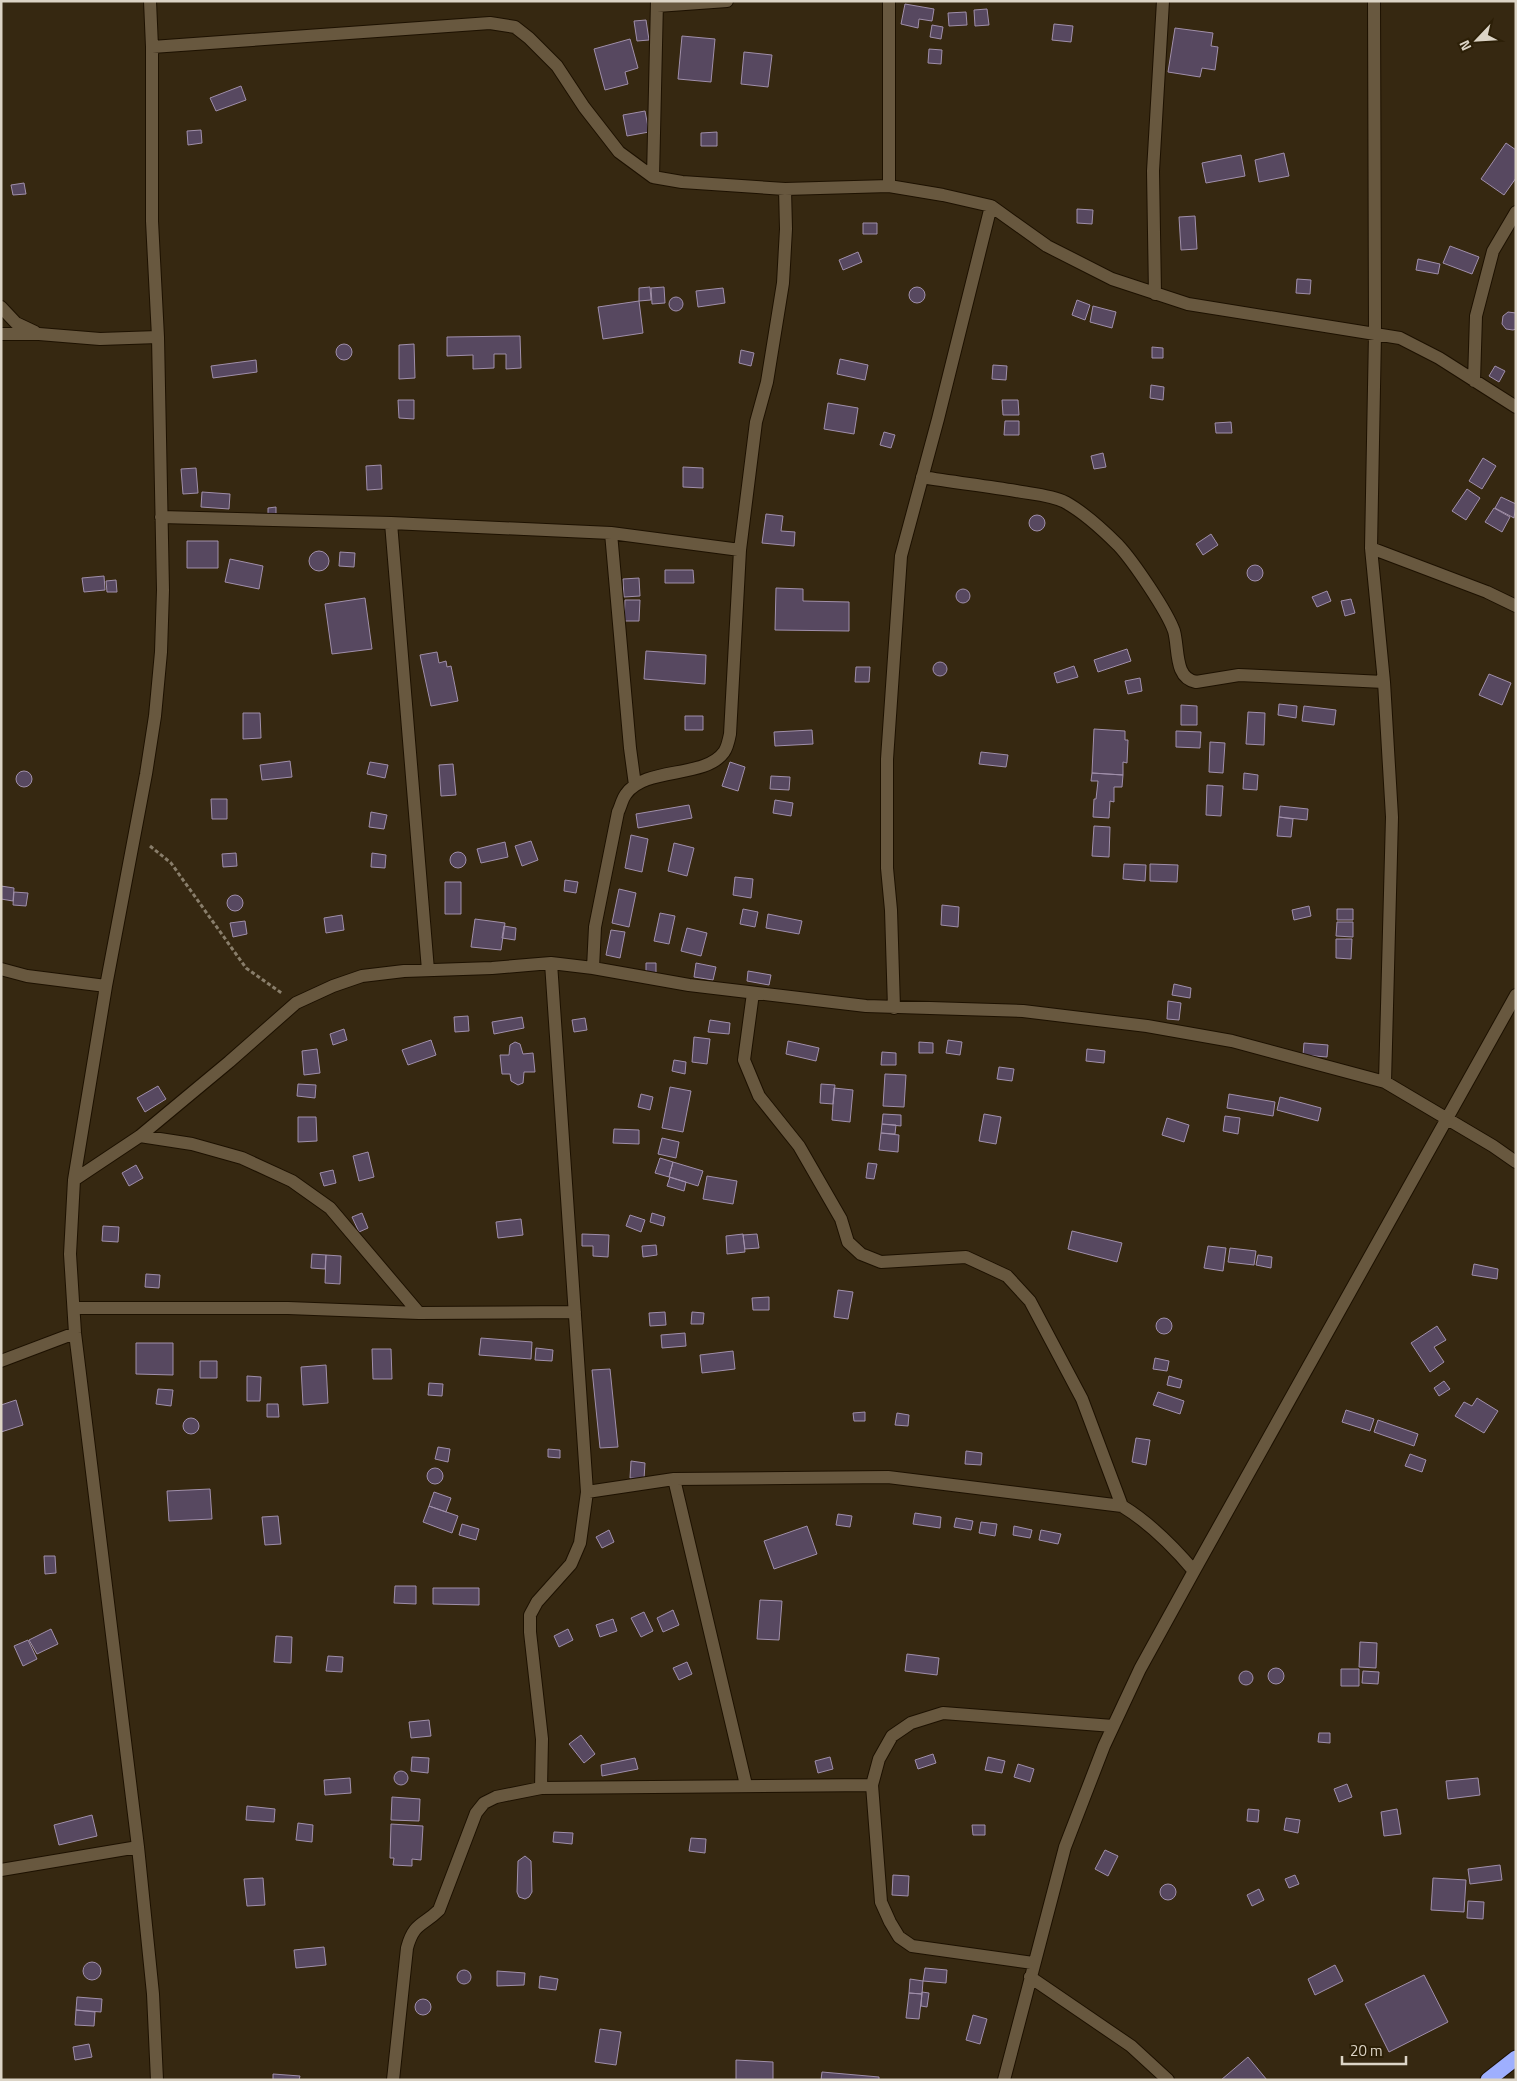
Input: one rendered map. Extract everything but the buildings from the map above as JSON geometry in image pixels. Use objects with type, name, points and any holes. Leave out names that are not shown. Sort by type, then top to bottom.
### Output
[{"type":"highway","points":[[1488,2080],[1516,2058]]},
{"type":"street","points":[[150,1],[152,47],[152,221],[158,337],[163,590],[160,662],[155,716],[106,986],[74,1180],[70,1254],[75,1308],[75,1333],[138,1847],[154,1994],[157,2080]]},
{"type":"street","points":[[653,177],[657,3],[727,1]]},
{"type":"street","points":[[889,1],[889,186]]},
{"type":"street","points":[[1155,294],[1153,171],[1163,1]]},
{"type":"street","points":[[1374,1],[1375,334],[1372,548],[1384,682],[1392,817],[1384,1082]]},
{"type":"street","points":[[152,47],[481,23],[515,27],[557,66],[584,107],[619,152],[653,177],[682,182],[785,189],[889,186],[943,195],[991,206],[1047,246],[1112,279],[1188,304],[1400,338],[1439,358],[1516,407]]},
{"type":"street","points":[[593,968],[595,927],[618,812],[626,794],[635,785],[663,774],[693,769],[714,761],[724,752],[730,734],[740,550],[756,422],[767,382],[783,283],[786,229],[785,189]]},
{"type":"street","points":[[894,1008],[891,910],[887,868],[887,759],[901,556],[938,419],[991,206]]},
{"type":"street","points":[[1474,381],[1476,316],[1494,251],[1516,212]]},
{"type":"street","points":[[1,306],[16,323],[39,334]]},
{"type":"street","points":[[1,334],[39,334],[100,339],[158,337]]},
{"type":"street","points":[[922,477],[1035,494],[1063,502],[1092,520],[1120,547],[1167,615],[1176,638],[1184,678],[1190,681],[1196,682],[1239,675],[1384,682]]},
{"type":"street","points":[[161,517],[391,523],[611,532],[740,550]]},
{"type":"street","points":[[391,523],[428,970]]},
{"type":"street","points":[[611,532],[635,785]]},
{"type":"street","points":[[1372,548],[1487,592],[1516,606]]},
{"type":"street","points":[[541,1788],[542,1739],[530,1632],[530,1615],[537,1602],[571,1564],[580,1543],[587,1492],[551,963]]},
{"type":"street","points":[[74,1180],[140,1136],[229,1062],[296,1002],[362,976],[404,971],[551,963],[593,968],[689,985],[866,1006],[1024,1011],[1147,1026],[1232,1041],[1384,1082],[1516,1162]]},
{"type":"street","points":[[1,969],[27,976],[106,986]]},
{"type":"street","points":[[753,993],[744,1060],[759,1096],[799,1146],[832,1203],[841,1219],[848,1242],[861,1254],[881,1262],[966,1257],[1007,1276],[1030,1301],[1082,1399],[1122,1506]]},
{"type":"street","points":[[1004,2080],[1065,1846],[1113,1726],[1140,1669],[1194,1571],[1516,995]]},
{"type":"street","points":[[140,1136],[192,1144],[242,1158],[292,1181],[330,1208],[419,1313]]},
{"type":"street","points":[[75,1308],[288,1308],[419,1313],[574,1312]]},
{"type":"street","points":[[1,1361],[75,1333]]},
{"type":"street","points":[[587,1492],[674,1479],[888,1477],[1122,1506],[1143,1519],[1176,1549],[1194,1571]]},
{"type":"street","points":[[674,1479],[746,1785]]},
{"type":"street","points":[[1033,1963],[912,1946],[899,1937],[881,1902],[872,1785],[879,1759],[892,1736],[911,1723],[943,1713],[1113,1726]]},
{"type":"street","points":[[393,2080],[410,1935],[419,1923],[432,1917],[439,1910],[476,1813],[484,1803],[496,1797],[541,1788],[872,1785]]},
{"type":"street","points":[[1,1870],[138,1847]]},
{"type":"street","points":[[1030,1977],[1131,2046],[1168,2080]]},
{"type":"path","points":[[134,839],[144,841],[171,862],[246,968],[296,1002]]}]
